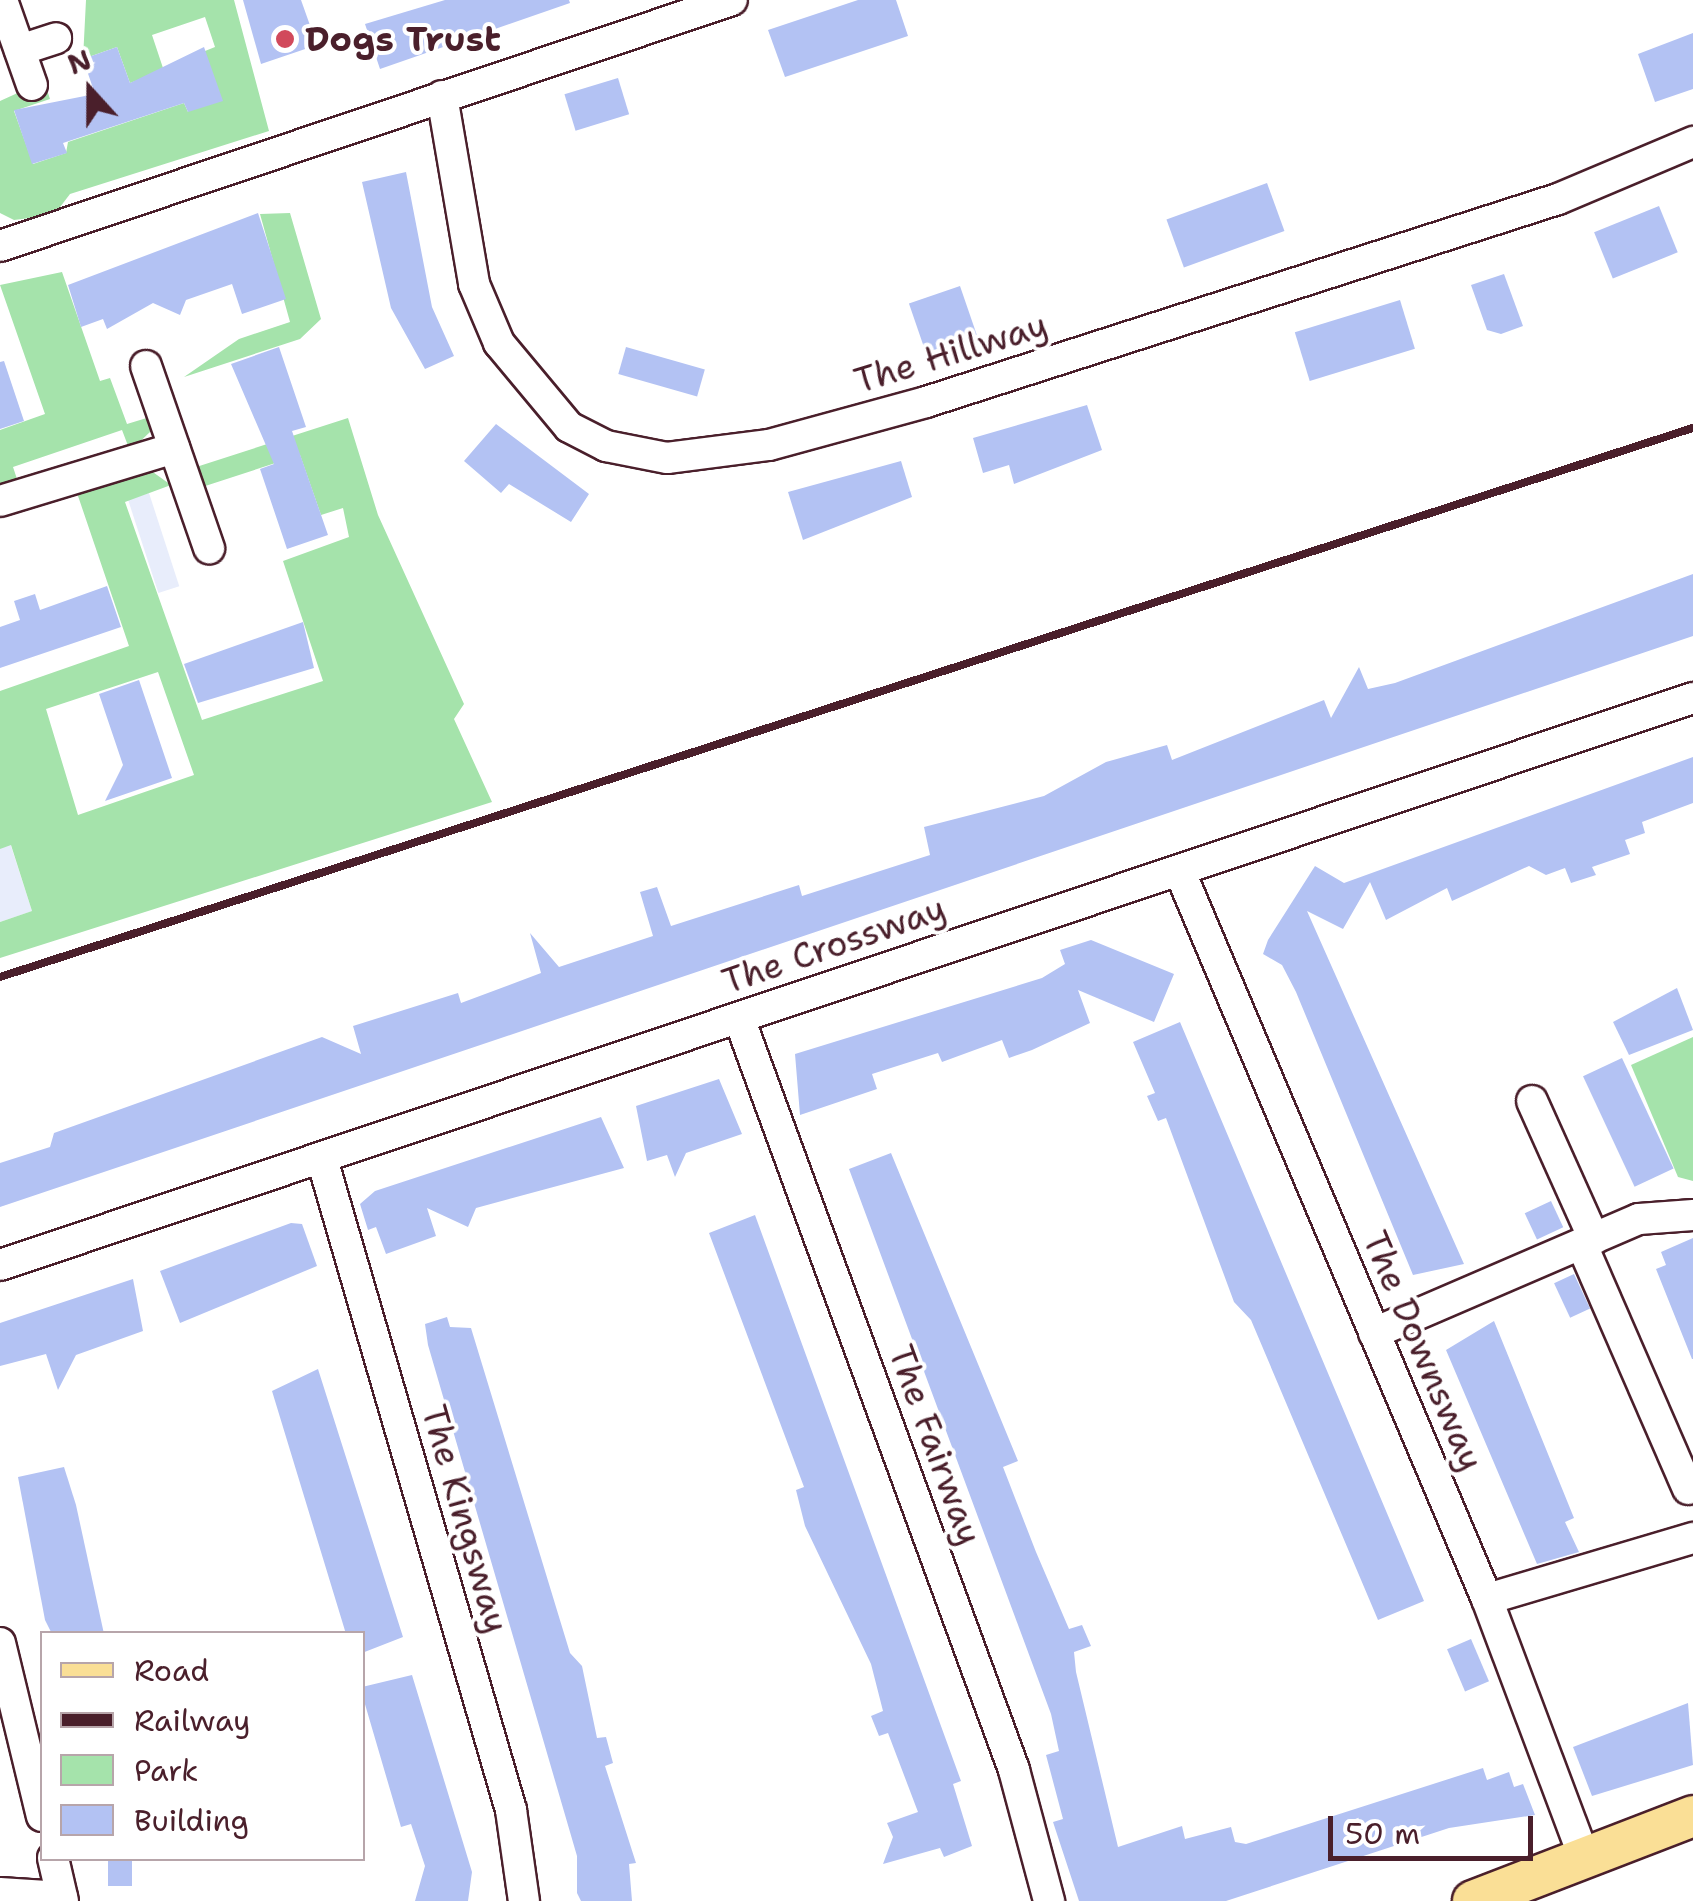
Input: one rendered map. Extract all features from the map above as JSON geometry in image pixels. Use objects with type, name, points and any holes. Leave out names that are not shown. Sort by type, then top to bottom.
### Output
[{"type":"main road","points":[[1473,1901],[1586,1862],[1693,1816]]},
{"type":"main road","points":[[1586,1862],[1693,1834]]},
{"type":"street","points":[[2,0],[32,85]]},
{"type":"street","points":[[0,246],[732,0]]},
{"type":"street","points":[[20,50],[56,38]]},
{"type":"street","name":"The Hillway","points":[[442,96],[474,284],[499,343],[568,427],[634,455],[667,458],[768,445],[926,402],[1558,198],[1693,142]]},
{"type":"street","points":[[146,366],[208,548]]},
{"type":"street","points":[[0,500],[174,448]]},
{"type":"street","name":"The Crossway","points":[[0,1265],[1693,698]]},
{"type":"street","name":"The Downsway","points":[[1180,872],[1488,1599],[1586,1862]]},
{"type":"street","name":"The Fairway","points":[[740,1018],[1014,1770],[1050,1901]]},
{"type":"street","points":[[1532,1100],[1688,1490]]},
{"type":"street","name":"The Kingsway","points":[[322,1159],[511,1810],[524,1901]]},
{"type":"street","points":[[1374,1333],[1662,1212],[1693,1215]]},
{"type":"street","points":[[1488,1599],[1693,1538]]},
{"type":"street","points":[[0,1643],[40,1808]]},
{"type":"street","points":[[0,1893],[63,1899],[54,1861]]},
{"type":"shaded area","points":[[149,493],[179,586],[158,593],[128,500]]},
{"type":"shaded area","points":[[0,812],[32,911],[0,922]]},
{"type":"green space","points":[[86,0],[234,0],[269,131],[70,194],[54,215],[14,220],[0,213],[0,101],[44,81],[50,99],[14,111],[33,164],[66,153],[68,142],[184,103],[188,112],[205,51],[215,47],[205,17],[152,35],[164,71],[130,83],[117,47],[83,59]]},
{"type":"green space","points":[[290,213],[321,319],[300,339],[184,377],[239,339],[290,322],[260,214]]},
{"type":"green space","points":[[62,272],[100,381],[110,378],[127,424],[150,417],[150,432],[130,451],[122,430],[13,467],[20,488],[0,491],[0,430],[45,414],[0,285]]},
{"type":"green space","points":[[348,418],[378,515],[464,704],[454,719],[492,802],[0,958],[0,922],[32,911],[11,845],[0,849],[0,691],[129,646],[77,493],[150,470],[171,485],[125,502],[202,720],[323,681],[283,561],[349,537],[343,508],[321,515],[300,455],[196,489],[190,469]],"holes":[[[158,672],[194,775],[78,815],[46,709]]]},
{"type":"green space","points":[[1693,1037],[1693,1181],[1678,1177],[1631,1065]]},
{"type":"building","name":"Dogs Trust","points":[[243,0],[301,0],[317,45],[261,64]]},
{"type":"building","points":[[445,0],[570,3],[380,69],[365,24]]},
{"type":"building","points":[[858,0],[896,0],[908,36],[785,77],[768,30]]},
{"type":"building","points":[[1693,33],[1693,89],[1655,102],[1638,54]]},
{"type":"building","points":[[117,47],[130,83],[204,47],[223,101],[188,112],[184,103],[63,143],[67,153],[32,164],[14,110],[95,94],[83,59]]},
{"type":"building","points":[[618,78],[629,114],[576,131],[564,94]]},
{"type":"building","points":[[406,172],[432,307],[454,356],[425,369],[391,308],[362,182]]},
{"type":"building","points":[[1267,183],[1284,231],[1184,268],[1166,220]]},
{"type":"building","points":[[1659,206],[1678,252],[1613,279],[1594,232]]},
{"type":"building","points":[[258,213],[286,299],[242,314],[232,284],[186,300],[180,315],[153,303],[107,329],[103,319],[81,327],[68,285]]},
{"type":"building","points":[[1504,274],[1523,326],[1501,334],[1487,330],[1471,285]]},
{"type":"building","points":[[960,286],[977,335],[926,353],[909,304]]},
{"type":"building","points":[[1400,300],[1415,349],[1310,381],[1295,332]]},
{"type":"building","points":[[279,347],[306,427],[292,431],[328,535],[287,549],[260,469],[274,464],[231,364]]},
{"type":"building","points":[[626,347],[705,370],[697,397],[618,374]]},
{"type":"building","points":[[4,361],[24,421],[0,429],[0,362]]},
{"type":"building","points":[[1087,405],[1102,450],[1014,484],[1009,465],[983,473],[973,438]]},
{"type":"building","points":[[496,424],[589,494],[571,522],[509,484],[501,493],[464,461]]},
{"type":"building","points":[[901,461],[912,497],[803,540],[788,492]]},
{"type":"building","points":[[1693,574],[1693,636],[0,1207],[0,1163],[50,1147],[54,1133],[322,1037],[361,1054],[353,1026],[458,993],[461,1003],[541,973],[530,933],[559,967],[653,936],[640,892],[657,887],[671,926],[799,885],[802,896],[930,855],[924,827],[1044,796],[1106,762],[1167,745],[1172,760],[1324,700],[1331,718],[1359,667],[1368,689],[1395,683]]},
{"type":"building","points":[[107,586],[121,627],[0,668],[0,627],[20,620],[14,601],[35,594],[40,610]]},
{"type":"building","points":[[303,622],[314,668],[198,703],[184,664]]},
{"type":"building","points":[[139,680],[172,778],[105,801],[123,765],[99,694]]},
{"type":"building","points":[[1693,757],[1693,803],[1642,822],[1645,833],[1625,840],[1630,854],[1592,867],[1596,875],[1571,883],[1565,868],[1546,875],[1529,866],[1452,901],[1447,888],[1386,920],[1370,882],[1343,929],[1307,911],[1464,1264],[1413,1275],[1296,992],[1282,965],[1263,954],[1268,940],[1315,866],[1344,883]]},
{"type":"building","points":[[1091,940],[1174,974],[1154,1022],[1078,990],[1090,1023],[1032,1050],[1009,1058],[1002,1040],[942,1062],[938,1053],[872,1074],[877,1089],[800,1115],[795,1054],[1042,978],[1065,964],[1060,950]]},
{"type":"building","points":[[1677,988],[1693,1030],[1629,1055],[1613,1022]]},
{"type":"building","points":[[1180,1022],[1424,1601],[1378,1620],[1251,1320],[1234,1302],[1166,1118],[1158,1121],[1147,1096],[1155,1093],[1133,1042]]},
{"type":"building","points":[[1622,1058],[1674,1169],[1635,1187],[1583,1076]]},
{"type":"building","points":[[719,1079],[742,1134],[686,1153],[675,1177],[667,1155],[647,1161],[636,1106]]},
{"type":"building","points":[[601,1117],[624,1168],[476,1208],[468,1227],[427,1208],[436,1236],[386,1254],[376,1227],[368,1230],[360,1204],[375,1191]]},
{"type":"building","points":[[891,1153],[1018,1461],[1003,1467],[1036,1552],[1069,1629],[1082,1625],[1091,1646],[1074,1652],[1076,1672],[1118,1847],[1182,1826],[1185,1839],[1231,1827],[1235,1842],[1246,1844],[1483,1768],[1487,1780],[1509,1772],[1514,1787],[1523,1784],[1535,1815],[1449,1828],[1226,1901],[1079,1901],[1053,1822],[1063,1819],[1046,1755],[1059,1751],[1051,1714],[849,1169]]},
{"type":"building","points":[[1551,1201],[1563,1227],[1537,1240],[1525,1213]]},
{"type":"building","points":[[755,1215],[961,1781],[953,1784],[972,1846],[944,1857],[940,1848],[883,1864],[893,1837],[887,1823],[918,1812],[888,1733],[879,1736],[871,1716],[883,1711],[871,1664],[805,1526],[796,1490],[804,1487],[709,1233]]},
{"type":"building","points":[[291,1223],[302,1224],[317,1266],[180,1323],[160,1271]]},
{"type":"building","points":[[1693,1238],[1692,1359],[1656,1269],[1666,1265],[1661,1252]]},
{"type":"building","points":[[1574,1274],[1590,1308],[1570,1318],[1554,1283]]},
{"type":"building","points":[[133,1279],[143,1331],[76,1355],[58,1390],[46,1354],[0,1366],[0,1323]]},
{"type":"building","points":[[447,1317],[450,1327],[471,1328],[570,1653],[582,1666],[597,1738],[606,1737],[613,1763],[605,1766],[636,1863],[629,1864],[632,1901],[581,1901],[577,1893],[577,1856],[428,1345],[425,1324]]},
{"type":"building","points":[[1494,1321],[1574,1518],[1565,1522],[1579,1552],[1537,1564],[1446,1350]]},
{"type":"building","points":[[318,1369],[403,1637],[365,1652],[365,1631],[345,1631],[272,1391]]},
{"type":"building","points":[[64,1467],[103,1631],[50,1631],[45,1620],[18,1477]]},
{"type":"building","points":[[1471,1639],[1489,1681],[1465,1692],[1447,1649]]},
{"type":"building","points":[[412,1675],[472,1872],[468,1901],[415,1901],[425,1866],[411,1824],[401,1827],[365,1704],[365,1686]]},
{"type":"building","points":[[1688,1703],[1693,1765],[1592,1796],[1573,1747]]},
{"type":"building","points":[[108,1861],[132,1861],[132,1886],[108,1886]]},
{"type":"railway","points":[[0,977],[1693,428]]},
{"type":"place","name":"Dogs Trust","points":[[285,39]]}]
